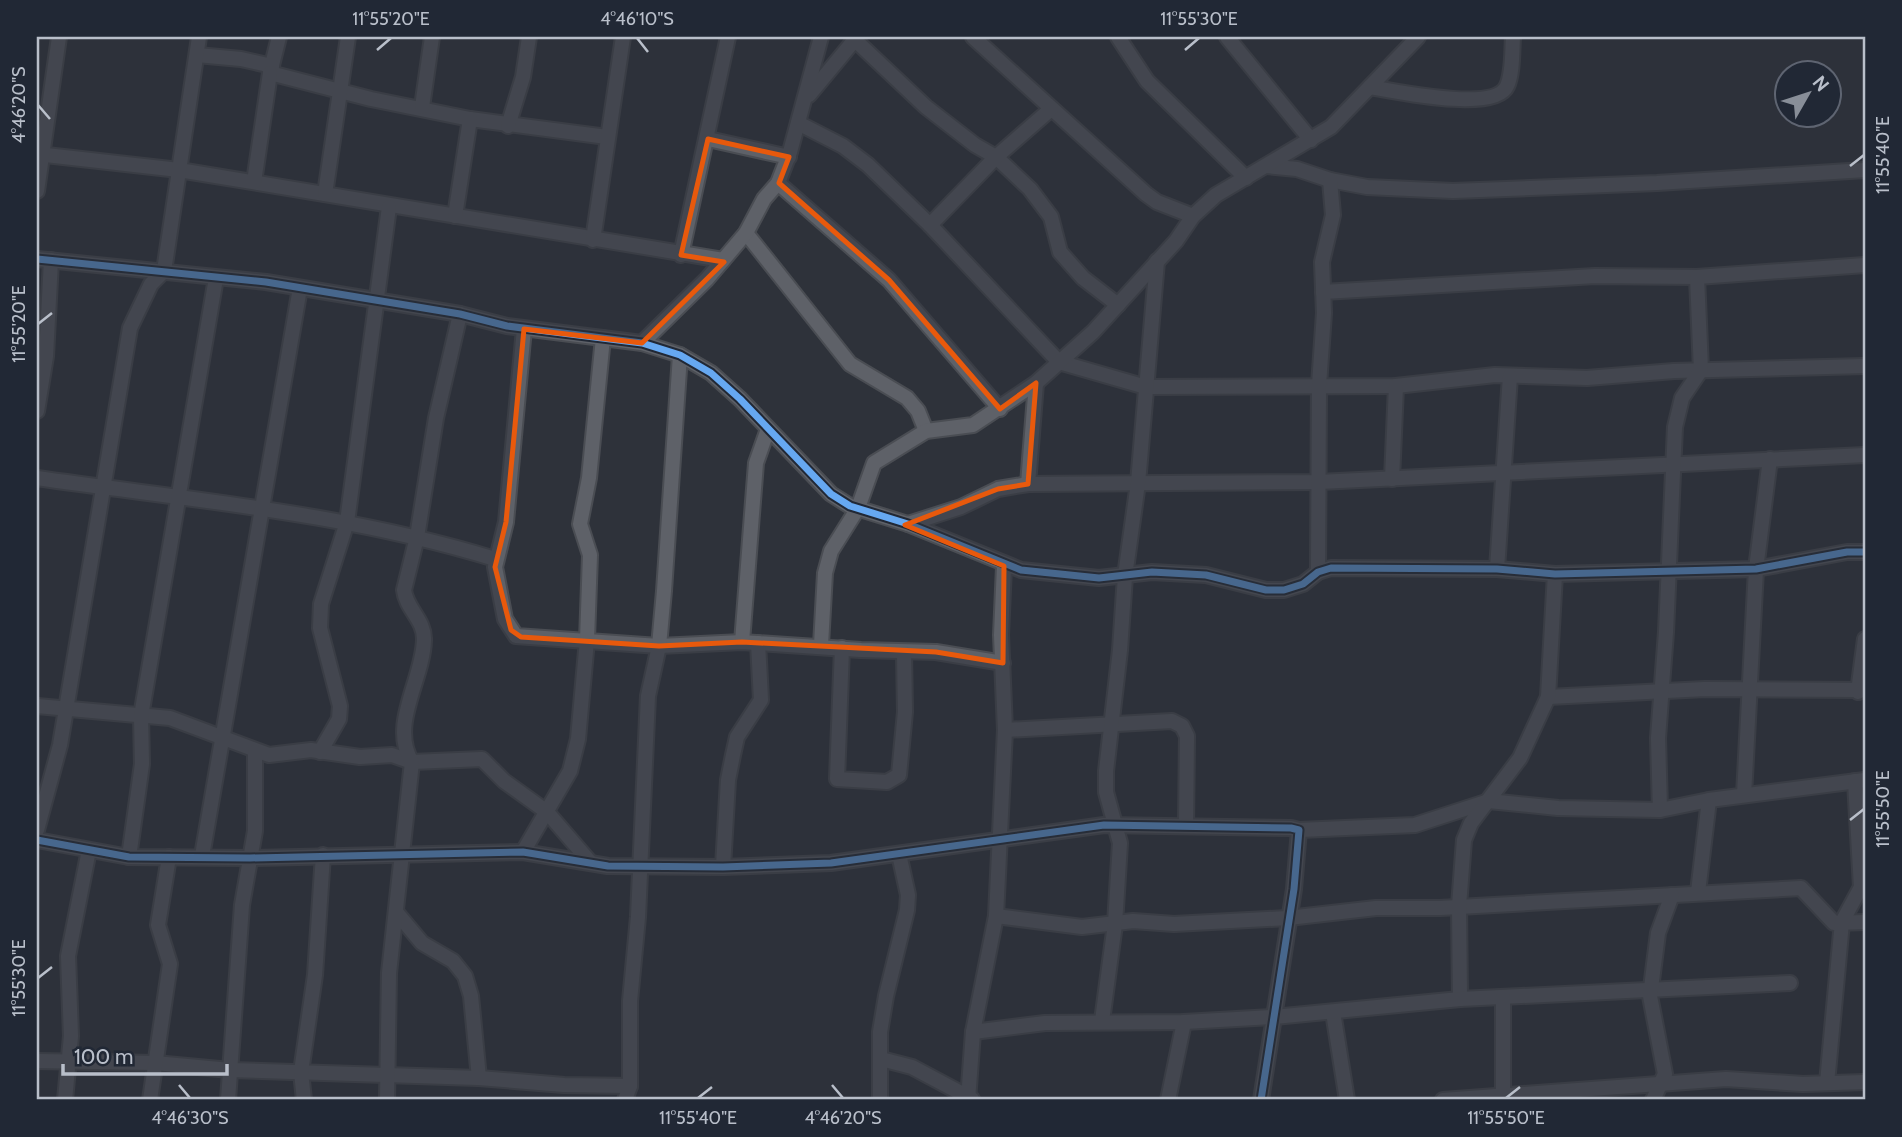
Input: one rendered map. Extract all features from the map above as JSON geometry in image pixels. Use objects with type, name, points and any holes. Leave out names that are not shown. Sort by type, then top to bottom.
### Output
[{"type":"street","points":[[37,191],[39,155],[59,37]]},
{"type":"street","points":[[37,830],[60,745],[130,328],[151,284],[164,271],[200,37]]},
{"type":"street","points":[[254,183],[271,70],[279,37]]},
{"type":"street","points":[[325,194],[348,37]]},
{"type":"street","points":[[422,107],[432,37]]},
{"type":"street","points":[[508,126],[523,77],[529,37]]},
{"type":"street","points":[[593,240],[623,37]]},
{"type":"street","points":[[681,255],[729,37]]},
{"type":"street","points":[[642,343],[746,233],[764,200],[778,183],[789,157],[821,37]]},
{"type":"street","points":[[973,37],[1146,194],[1193,216]]},
{"type":"street","points":[[1118,37],[1147,81],[1247,178]]},
{"type":"street","points":[[1227,37],[1311,140]]},
{"type":"street","points":[[821,645],[825,573],[831,551],[858,508],[874,464],[926,430],[973,425],[1036,383],[1118,305],[1193,216],[1216,195],[1331,127],[1418,37]]},
{"type":"street","points":[[1370,87],[1431,97],[1489,98],[1501,93],[1507,86],[1513,37]]},
{"type":"street","points":[[806,99],[855,38],[926,107],[975,145],[996,157],[1030,189],[1053,223],[1060,252],[1083,278],[1118,305]]},
{"type":"street","points":[[197,55],[242,59],[271,70],[396,105],[422,107],[508,126],[607,137]]},
{"type":"street","points":[[930,225],[996,157],[1051,108]]},
{"type":"street","points":[[455,216],[470,119]]},
{"type":"street","points":[[798,123],[843,146],[868,165],[930,225],[1059,362],[1146,387],[1396,386],[1480,376],[1587,378],[1702,370],[1865,366]]},
{"type":"street","points":[[708,139],[789,157]]},
{"type":"street","points":[[39,155],[179,170],[723,260]]},
{"type":"street","points":[[1266,166],[1297,169],[1330,180],[1367,187],[1453,191],[1657,183],[1865,170]]},
{"type":"street","points":[[1318,572],[1322,262],[1333,215],[1330,180]]},
{"type":"street","points":[[778,183],[889,280],[1000,409]]},
{"type":"street","points":[[320,752],[339,719],[340,706],[320,628],[321,604],[347,522],[389,206]]},
{"type":"street","points":[[746,233],[850,364],[907,398],[918,411],[926,430]]},
{"type":"street","points":[[37,411],[47,356],[44,260],[164,271],[376,299],[524,329],[642,343],[680,355],[711,373],[831,494],[858,508],[908,524],[1004,566],[1099,578],[1152,572],[1206,575],[1266,590],[1284,590],[1303,584],[1318,572],[1343,568],[1497,569],[1555,574],[1756,569],[1847,552],[1865,552]]},
{"type":"street","points":[[1102,1021],[1115,924],[1120,843],[1117,824],[1106,792],[1111,722],[1125,576],[1138,483],[1157,261]]},
{"type":"street","points":[[1323,292],[1595,276],[1698,277],[1865,265]]},
{"type":"street","points":[[1660,810],[1658,738],[1676,413],[1682,398],[1702,370],[1698,277]]},
{"type":"street","points":[[130,857],[142,764],[141,716],[216,278]]},
{"type":"street","points":[[202,856],[300,288]]},
{"type":"street","points":[[387,1100],[390,1076],[388,973],[412,762],[405,751],[404,729],[408,706],[422,663],[424,636],[419,620],[405,599],[404,590],[416,537],[436,418],[460,314]]},
{"type":"street","points":[[524,329],[506,522],[495,559],[505,619],[516,636],[659,646],[742,642],[821,645],[904,653],[936,652],[1003,663]]},
{"type":"street","points":[[523,852],[570,771],[578,739],[587,640],[590,555],[580,524],[589,478],[603,338]]},
{"type":"street","points":[[37,1061],[155,1062],[230,1070],[479,1077],[627,1093],[648,696],[659,646],[680,355]]},
{"type":"street","points":[[1497,569],[1501,474],[1510,376]]},
{"type":"street","points":[[1028,484],[1036,383]]},
{"type":"street","points":[[1392,479],[1396,386]]},
{"type":"street","points":[[742,642],[755,463],[768,429]]},
{"type":"street","points":[[908,524],[961,508],[998,489],[1028,484],[1319,482],[1675,467],[1865,455]]},
{"type":"street","points":[[1744,795],[1756,569],[1770,459]]},
{"type":"street","points":[[37,478],[347,522],[416,537],[495,559]]},
{"type":"street","points":[[881,1059],[912,1067],[970,1099],[972,1031],[996,916],[1005,730],[1004,566]]},
{"type":"street","points":[[1460,999],[1459,906],[1464,840],[1471,823],[1520,758],[1548,697],[1555,574]]},
{"type":"street","points":[[1548,697],[1662,690],[1862,691],[1865,639]]},
{"type":"street","points":[[723,867],[727,780],[737,737],[761,700],[758,643]]},
{"type":"street","points":[[842,648],[836,779],[887,782],[899,775],[905,712],[904,653]]},
{"type":"street","points":[[37,706],[170,718],[269,754],[320,752],[360,757],[392,755],[412,762],[482,759],[504,782],[547,812],[590,862]]},
{"type":"street","points":[[1005,730],[1111,722],[1172,721],[1182,726],[1187,736],[1186,826]]},
{"type":"street","points":[[228,1100],[242,905],[255,831],[256,751]]},
{"type":"street","points":[[37,840],[130,857],[250,858],[523,852],[608,866],[723,867],[831,863],[1117,824],[1299,830],[1415,825],[1489,801],[1559,808],[1660,810],[1709,800],[1860,780],[1861,887],[1842,922],[1827,1083]]},
{"type":"street","points":[[1698,892],[1709,800]]},
{"type":"street","points":[[1261,1100],[1275,1017],[1299,830]]},
{"type":"street","points":[[65,1100],[69,1062],[68,956],[89,850]]},
{"type":"street","points":[[880,1100],[880,1032],[907,910],[906,887],[899,854]]},
{"type":"street","points":[[304,1100],[301,1072],[314,975],[323,855]]},
{"type":"street","points":[[150,1100],[170,964],[158,925],[169,857]]},
{"type":"street","points":[[996,916],[1082,926],[1288,918],[1334,911],[1801,888],[1834,923],[1865,922]]},
{"type":"street","points":[[1653,1100],[1665,1074],[1651,988],[1658,933],[1672,895]]},
{"type":"street","points":[[396,912],[422,943],[453,961],[465,976],[471,996],[479,1077]]},
{"type":"street","points":[[972,1031],[1045,1023],[1184,1022],[1275,1017],[1460,999],[1790,983]]},
{"type":"street","points":[[1502,1097],[1503,997]]},
{"type":"street","points":[[1333,1012],[1347,1100]]},
{"type":"street","points":[[1168,1100],[1184,1022]]},
{"type":"street","points":[[1443,1100],[1726,1079],[1865,1082]]},
{"type":"highlighted area","points":[[708,139],[789,157],[779,183],[889,280],[1000,409],[1036,383],[1028,484],[998,489],[905,525],[1004,566],[1003,663],[936,652],[742,642],[659,646],[521,637],[511,630],[495,567],[506,522],[524,329],[642,343],[724,262],[681,255]]},
{"type":"cycle path","points":[[37,259],[266,282],[460,314],[507,326],[642,343],[680,355],[711,373],[740,399],[831,494],[850,506],[908,524],[1021,570],[1099,578],[1152,572],[1206,575],[1266,590],[1284,590],[1303,584],[1318,572],[1331,568],[1497,569],[1555,574],[1756,569],[1847,552],[1865,552]]},
{"type":"cycle path","points":[[37,840],[129,857],[250,858],[523,852],[608,866],[723,867],[831,863],[1104,825],[1291,828],[1299,830],[1294,889],[1261,1100]]}]
